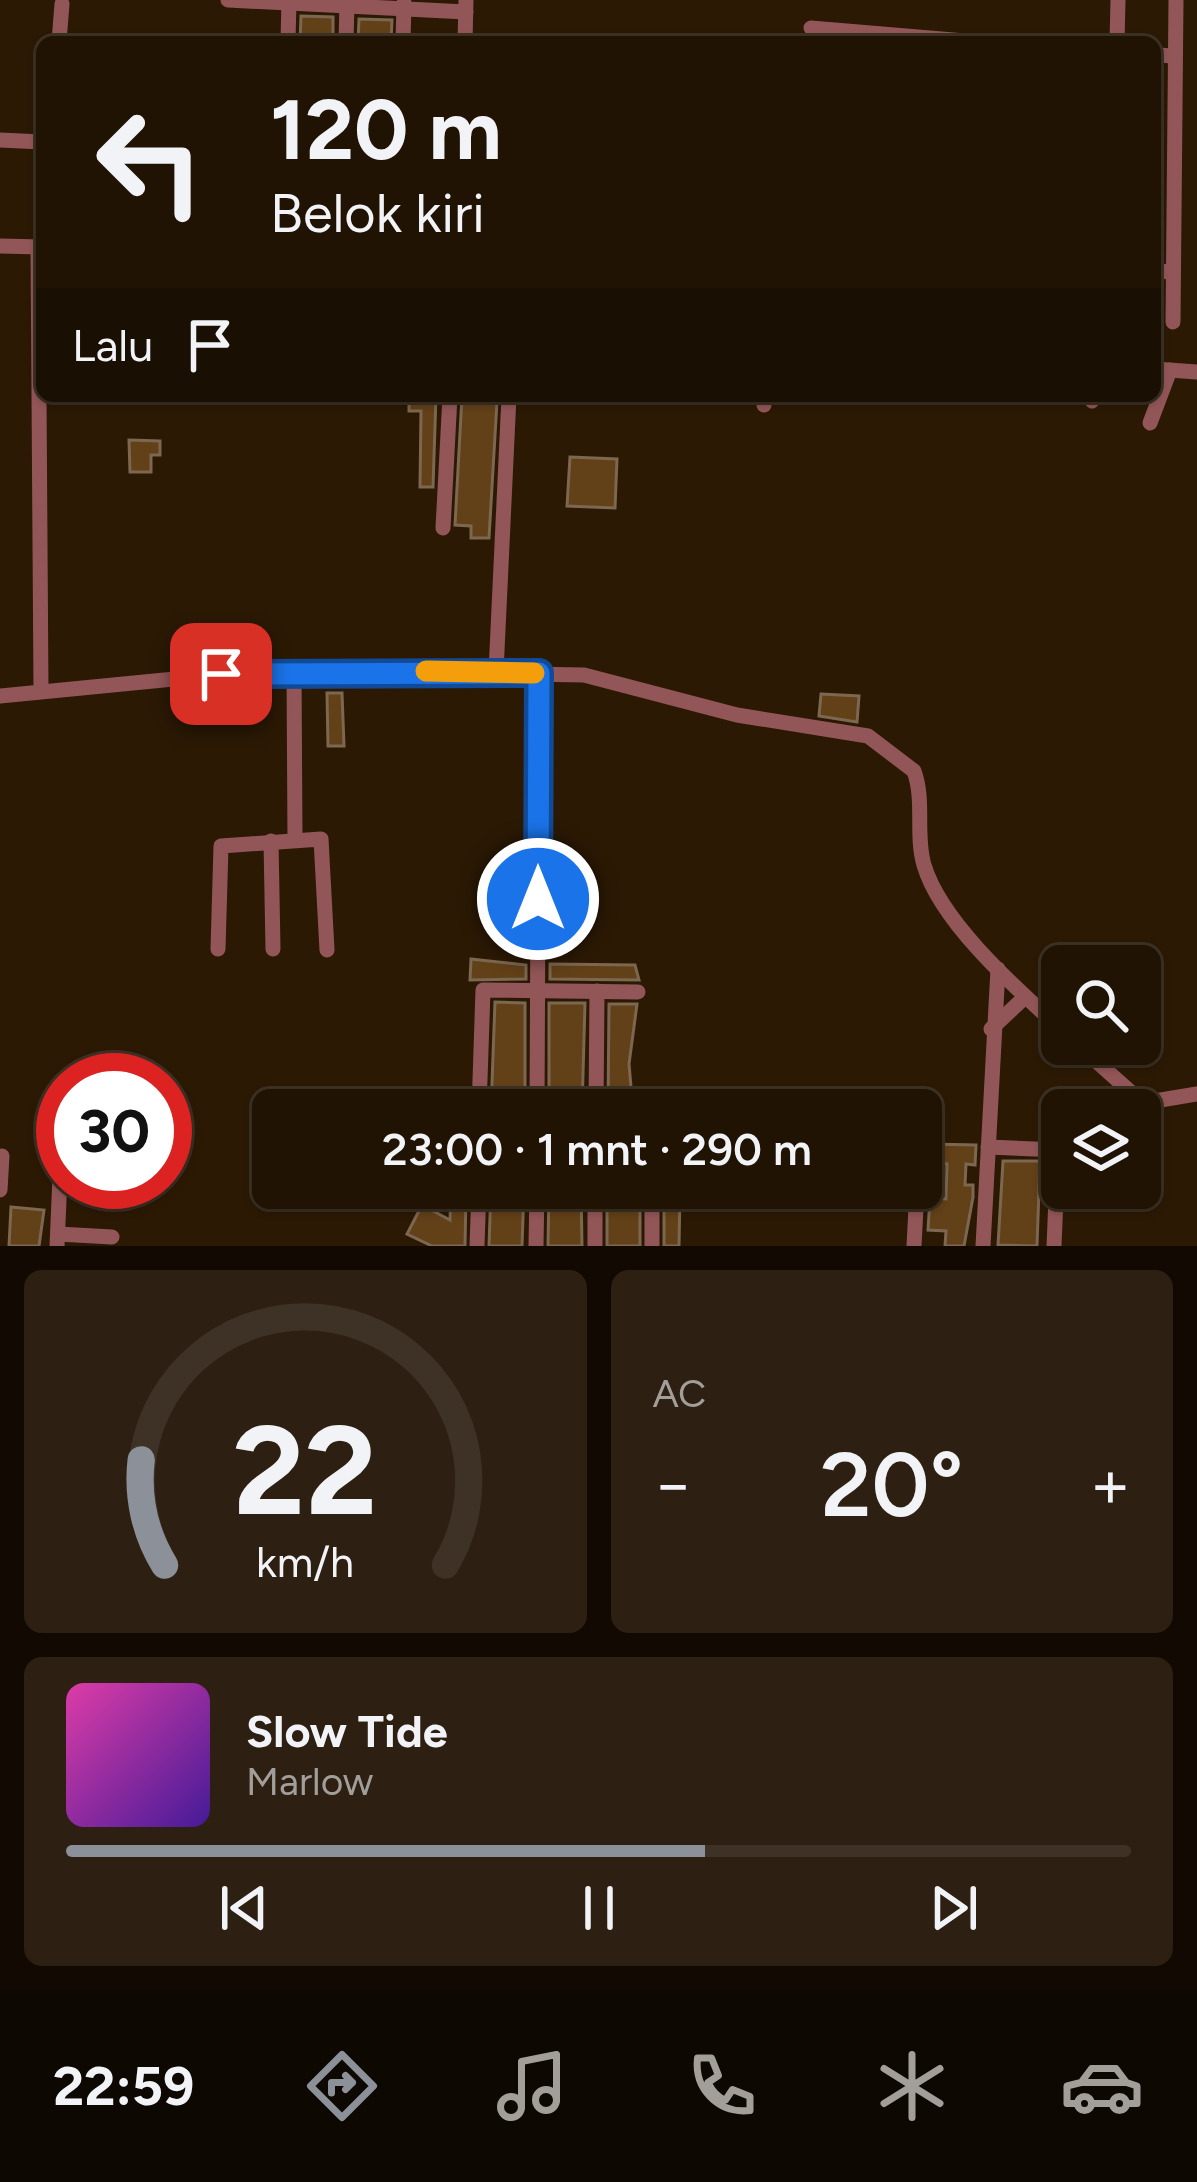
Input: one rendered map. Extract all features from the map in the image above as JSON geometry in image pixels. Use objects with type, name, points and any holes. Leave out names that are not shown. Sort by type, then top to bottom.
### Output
[{"type":"street","points":[[228,0],[466,6],[465,36]]},
{"type":"street","points":[[1117,36],[1118,0]]},
{"type":"street","points":[[1173,322],[1176,0]]},
{"type":"street","points":[[288,36],[289,2]]},
{"type":"street","points":[[59,36],[62,4]]},
{"type":"street","points":[[346,36],[347,4]]},
{"type":"street","points":[[403,36],[404,5]]},
{"type":"street","points":[[822,33],[859,36]]},
{"type":"street","points":[[1161,56],[1175,56]]},
{"type":"street","points":[[0,140],[36,142]]},
{"type":"street","points":[[0,245],[36,247]]},
{"type":"street","points":[[1161,271],[1173,272]]},
{"type":"street","points":[[1162,370],[1197,372]]},
{"type":"street","points":[[40,402],[41,690]]},
{"type":"street","points":[[443,528],[450,402]]},
{"type":"street","points":[[496,672],[509,402]]},
{"type":"street","points":[[1150,423],[1155,402]]},
{"type":"street","points":[[294,670],[295,840]]},
{"type":"street","points":[[0,696],[294,670],[539,673],[619,680],[737,716],[868,736],[914,772],[922,860],[930,881],[998,969],[1041,1011]]},
{"type":"street","points":[[537,1089],[539,673]]},
{"type":"street","points":[[218,949],[221,846],[295,840],[325,843],[328,950]]},
{"type":"street","points":[[271,841],[273,949]]},
{"type":"street","points":[[982,1246],[998,969]]},
{"type":"street","points":[[479,1089],[480,993],[488,988],[638,992]]},
{"type":"street","points":[[596,1089],[597,991]]},
{"type":"street","points":[[991,1029],[1025,997]]},
{"type":"street","points":[[1100,1065],[1143,1103],[1197,1094]]},
{"type":"street","points":[[988,1147],[1058,1150],[1054,1246]]},
{"type":"street","points":[[0,1190],[2,1156]]},
{"type":"street","points":[[59,1209],[57,1240],[112,1237]]},
{"type":"street","points":[[477,1246],[478,1209]]},
{"type":"street","points":[[536,1246],[537,1209]]},
{"type":"street","points":[[595,1209],[595,1246]]},
{"type":"street","points":[[652,1209],[652,1246]]},
{"type":"street","points":[[914,1246],[916,1209]]},
{"type":"building","points":[[301,16],[333,17],[333,36],[300,36]]},
{"type":"building","points":[[359,19],[392,20],[391,36],[358,36]]},
{"type":"building","points":[[409,402],[436,402],[433,487],[420,487],[421,411],[409,411]]},
{"type":"building","points":[[462,402],[497,402],[489,538],[471,538],[471,526],[455,525]]},
{"type":"building","points":[[129,440],[160,441],[160,455],[151,455],[151,472],[130,472]]},
{"type":"building","points":[[570,457],[617,459],[615,508],[567,506]]},
{"type":"building","points":[[327,693],[342,693],[344,746],[328,746]]},
{"type":"building","points":[[821,694],[859,696],[857,722],[819,716]]},
{"type":"building","points":[[471,959],[526,965],[526,979],[470,980]]},
{"type":"building","points":[[550,964],[635,965],[639,980],[550,979]]},
{"type":"building","points":[[495,1002],[525,1003],[525,1089],[492,1089]]},
{"type":"building","points":[[549,1003],[585,1003],[583,1089],[549,1089]]},
{"type":"building","points":[[609,1004],[637,1004],[629,1064],[631,1089],[608,1089]]},
{"type":"building","points":[[942,1144],[976,1145],[975,1165],[966,1164],[965,1185],[973,1185],[973,1197],[964,1246],[945,1246],[946,1231],[928,1230],[929,1209],[942,1209],[942,1199],[946,1199],[947,1164],[942,1164]]},
{"type":"building","points":[[1003,1161],[1040,1161],[1037,1246],[998,1245]]},
{"type":"building","points":[[11,1207],[44,1210],[39,1246],[9,1246]]},
{"type":"building","points":[[420,1209],[450,1220],[450,1209],[466,1209],[465,1246],[432,1246],[407,1234]]},
{"type":"building","points":[[490,1209],[523,1209],[522,1246],[489,1246]]},
{"type":"building","points":[[549,1209],[581,1209],[582,1246],[548,1246]]},
{"type":"building","points":[[607,1209],[640,1209],[640,1246],[607,1246]]},
{"type":"building","points":[[664,1209],[680,1209],[679,1246],[664,1246]]},
{"type":"slow traffic","points":[[426,671],[534,673]]},
{"type":"route","points":[[221,674],[266,670],[539,673],[538,899]]}]
